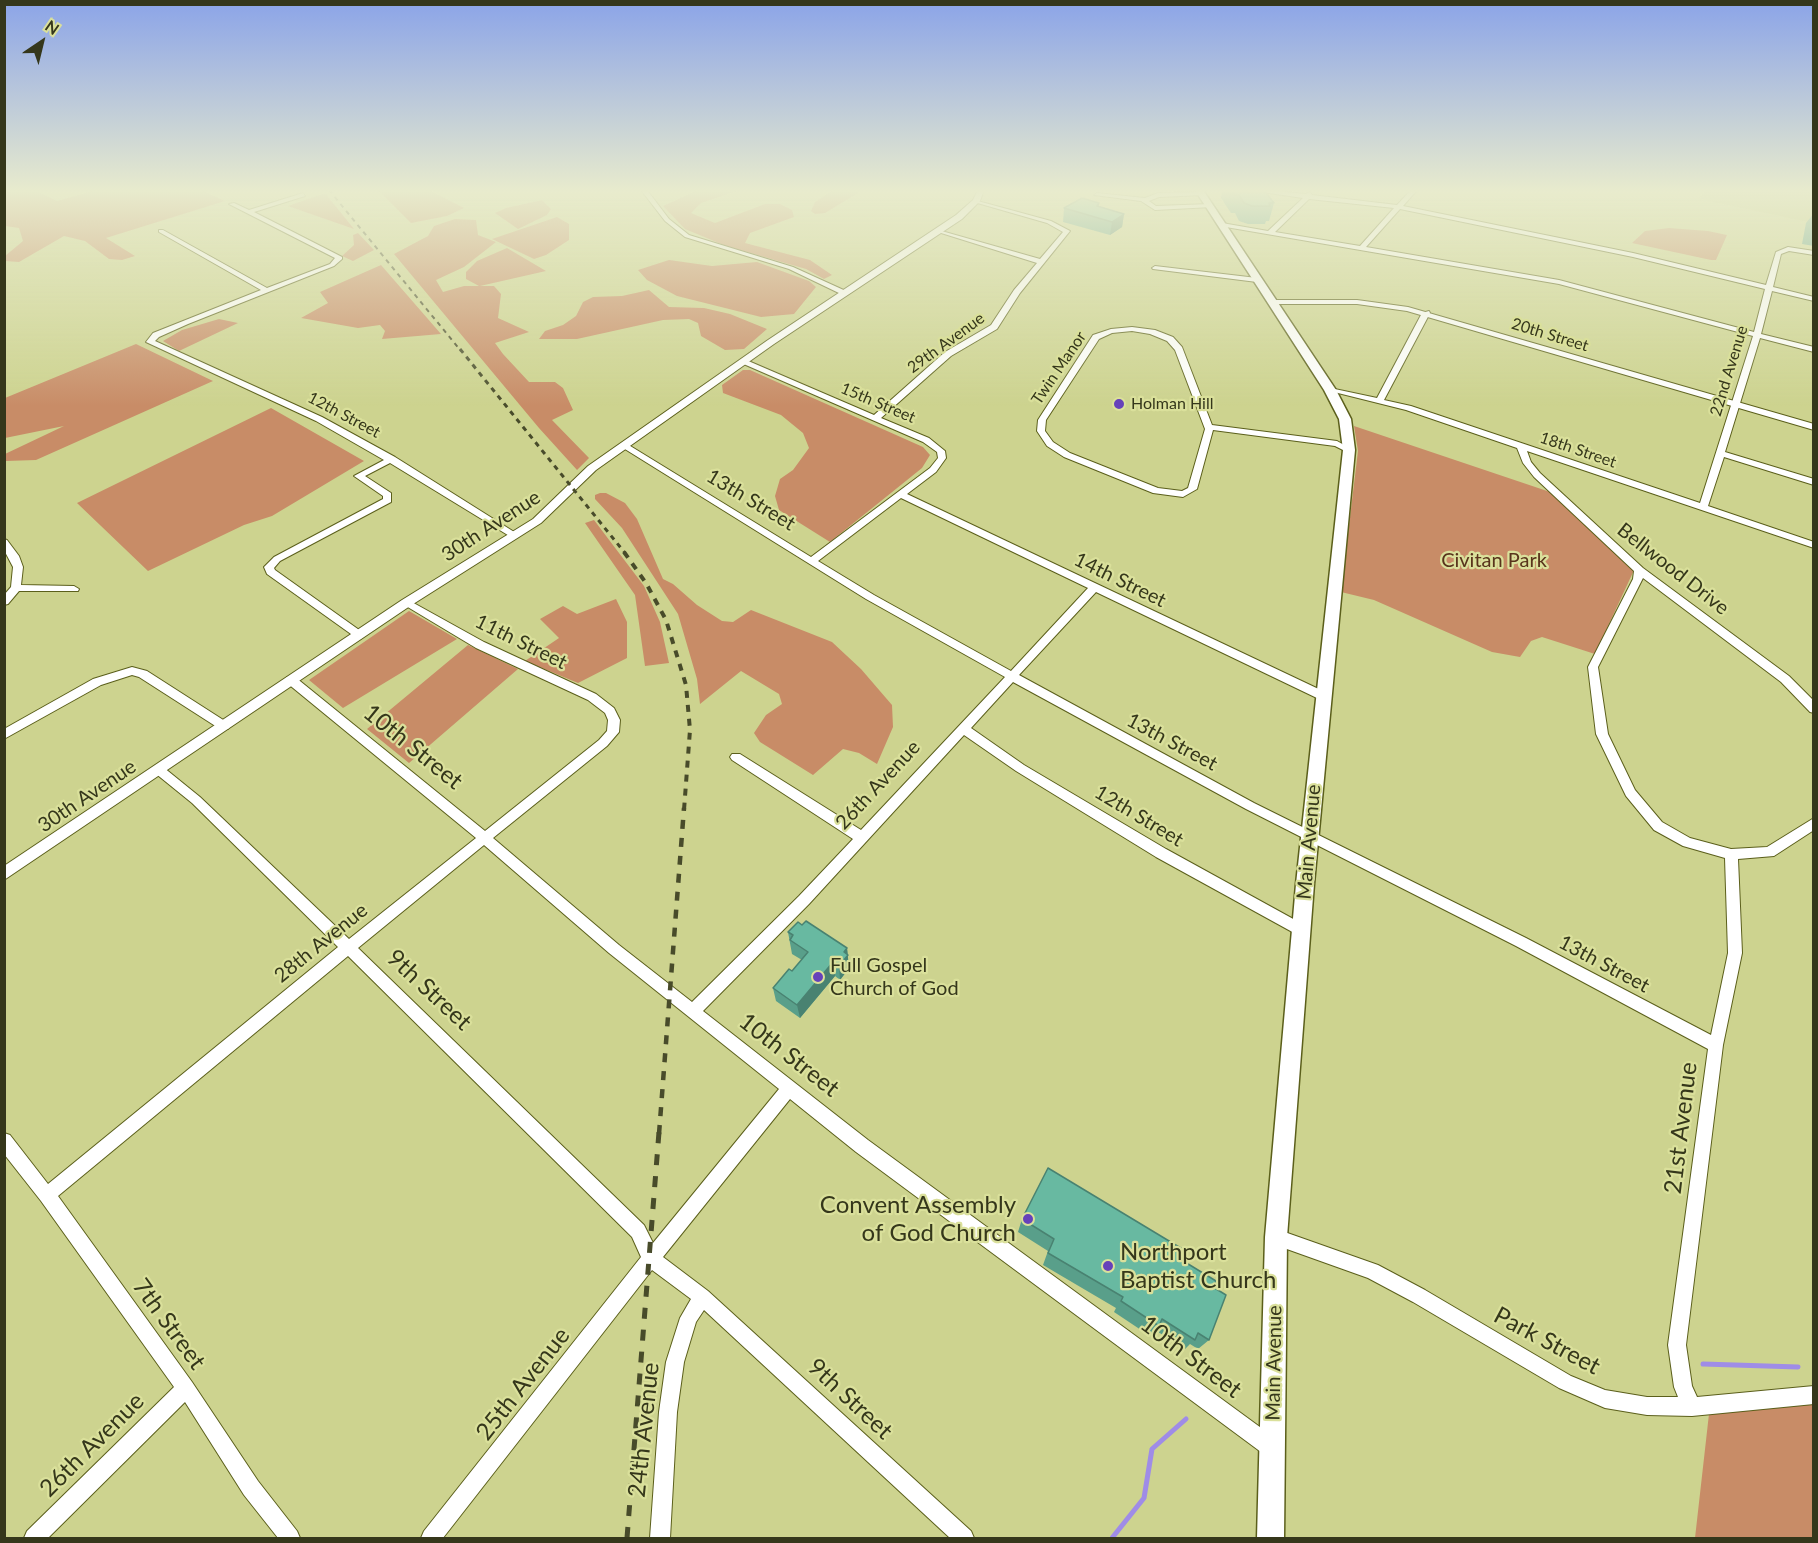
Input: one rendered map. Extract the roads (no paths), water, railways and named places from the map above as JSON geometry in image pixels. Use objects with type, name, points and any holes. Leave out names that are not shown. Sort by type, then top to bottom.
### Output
[{"type":"main road","name":"Main Avenue","points":[[1246,262],[1330,390],[1345,419],[1349,450],[1301,930],[1276,1237],[1272,1537]]},
{"type":"street","points":[[216,262],[266,290],[335,262]]},
{"type":"street","points":[[772,262],[791,268],[844,292]]},
{"type":"street","name":"30th Avenue","points":[[4,874],[406,603],[514,536],[552,509],[585,475],[624,446],[844,292],[891,262]]},
{"type":"street","name":"29th Avenue","points":[[875,418],[948,354],[994,327],[1017,292],[1042,262]]},
{"type":"street","points":[[1443,262],[1559,282],[1814,350]]},
{"type":"street","points":[[1662,262],[1814,299]]},
{"type":"street","name":"22nd Avenue","points":[[1703,508],[1756,335],[1775,262]]},
{"type":"street","points":[[1155,268],[1257,280]]},
{"type":"street","name":"12th Street","points":[[266,290],[185,322],[156,335],[150,342],[310,414],[392,459],[514,536]]},
{"type":"street","name":"20th Street","points":[[1273,302],[1357,302],[1426,313],[1814,427]]},
{"type":"street","points":[[1380,400],[1426,313]]},
{"type":"street","name":"Twin Manor","points":[[1179,494],[1169,494],[1144,487],[1067,454],[1050,444],[1041,431],[1042,420],[1096,337],[1112,331],[1132,329],[1152,332],[1170,339],[1179,349],[1208,430]]},
{"type":"street","name":"15th Street","points":[[743,362],[926,440],[941,451],[942,458],[933,470],[902,495]]},
{"type":"street","name":"18th Street","points":[[1330,390],[1380,400],[1814,545]]},
{"type":"street","points":[[1188,505],[1179,494],[1192,489],[1208,430],[1339,451],[1349,450]]},
{"type":"street","name":"13th Street","points":[[624,446],[870,597],[1012,676],[1310,836],[1521,942],[1716,1045]]},
{"type":"street","name":"Bellwood Drive","points":[[1521,447],[1527,463],[1537,475],[1640,570],[1785,679],[1814,709]]},
{"type":"street","points":[[1721,453],[1814,482]]},
{"type":"street","points":[[358,635],[271,572],[269,567],[277,559],[388,500],[388,495],[359,476],[392,459]]},
{"type":"street","points":[[812,561],[902,495]]},
{"type":"street","name":"14th Street","points":[[902,495],[1323,696]]},
{"type":"street","points":[[4,542],[14,556],[18,567],[16,588],[4,602]]},
{"type":"street","points":[[1640,570],[1638,579],[1593,667],[1602,734],[1630,793],[1658,826],[1687,842],[1731,854],[1768,852],[1814,823]]},
{"type":"street","name":"26th Avenue","points":[[693,1011],[804,900],[1095,587]]},
{"type":"street","points":[[16,588],[74,589]]},
{"type":"street","name":"11th Street","points":[[406,603],[480,645],[592,697],[610,711],[614,720]]},
{"type":"street","points":[[4,735],[97,682],[132,671],[143,674],[224,726]]},
{"type":"street","name":"10th Street","points":[[291,680],[485,839],[564,908],[908,1180],[1273,1448]]},
{"type":"street","name":"28th Avenue","points":[[48,1195],[603,743],[613,732],[614,720]]},
{"type":"street","name":"12th Street","points":[[962,728],[1020,768],[1161,853],[1301,930]]},
{"type":"street","points":[[736,757],[861,837]]},
{"type":"street","name":"9th Street","points":[[159,770],[204,808],[348,949],[455,1049],[638,1232],[651,1258]]},
{"type":"street","name":"21st Avenue","points":[[1692,1407],[1683,1387],[1677,1345],[1682,1291],[1698,1190],[1716,1045],[1735,953],[1731,854]]},
{"type":"street","name":"25th Avenue","points":[[431,1539],[651,1258],[790,1087]]},
{"type":"street","name":"7th Street","points":[[4,1141],[48,1195],[186,1388],[251,1488],[290,1539]]},
{"type":"street","name":"Park Street","points":[[1276,1237],[1372,1271],[1565,1382],[1605,1399],[1647,1406],[1692,1407],[1814,1395]]},
{"type":"street","points":[[651,1258],[702,1297]]},
{"type":"street","name":"9th Street","points":[[702,1297],[964,1539]]},
{"type":"street","name":"24th Avenue","points":[[660,1539],[668,1412],[675,1362],[689,1318],[702,1297]]},
{"type":"street","name":"26th Avenue","points":[[34,1539],[186,1388]]},
{"type":"waterway","points":[[1703,1364],[1798,1367]]},
{"type":"waterway","points":[[1112,1538],[1144,1498],[1152,1449],[1186,1419]]},
{"type":"railway","points":[[388,262],[461,351]]},
{"type":"railway","points":[[460,349],[625,553]]},
{"type":"railway","points":[[624,552],[646,583],[666,620],[686,685],[690,730],[684,810]]},
{"type":"railway","points":[[659,1134],[684,808]]},
{"type":"railway","points":[[627,1538],[659,1132]]},
{"type":"place","name":"Holman Hill","points":[[1119,404]]},
{"type":"place","name":"Full Gospel Church of God","points":[[818,977]]},
{"type":"place","name":"Convent Assembly of God Church","points":[[1028,1219]]},
{"type":"place","name":"Northport Baptist Church","points":[[1108,1266]]},
{"type":"park label","name":"Civitan Park","points":[[1494,561]]}]
